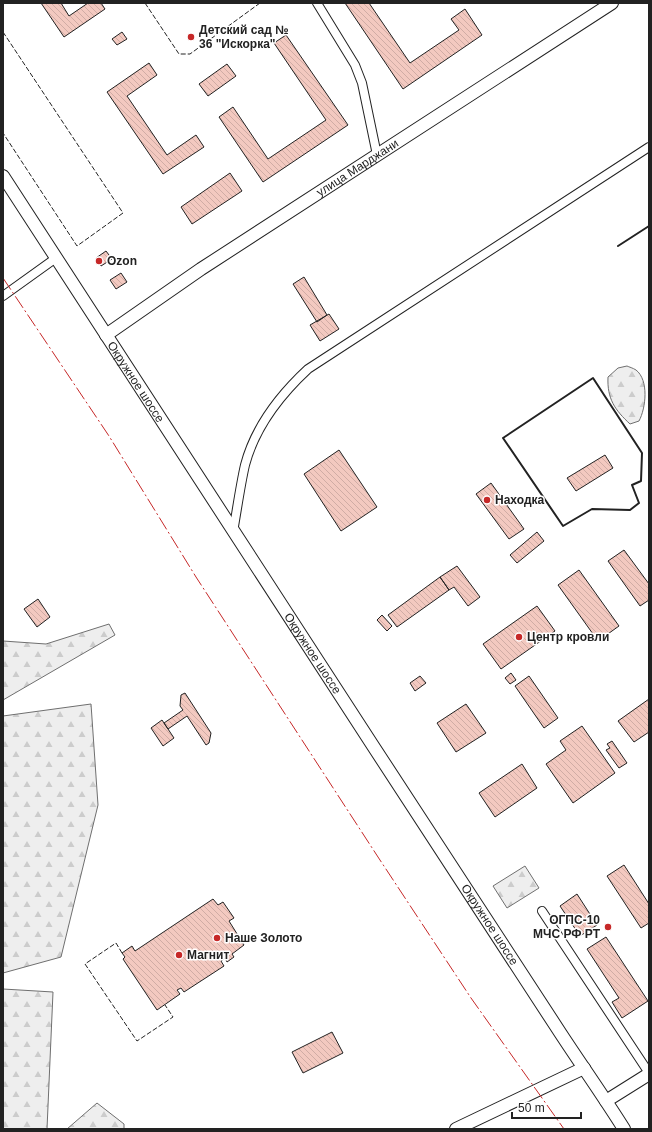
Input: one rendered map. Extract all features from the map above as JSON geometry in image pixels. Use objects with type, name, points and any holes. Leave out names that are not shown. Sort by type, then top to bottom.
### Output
[{"type":"street","points":[[318,3],[355,65],[362,83],[377,155]]},
{"type":"street","name":"улица Марджани","points":[[106,335],[201,269],[612,3]]},
{"type":"street","points":[[233,532],[245,464],[257,434],[271,409],[288,387],[308,369],[649,147]]},
{"type":"street","name":"Окружное шоссе","points":[[3,176],[233,532],[624,1129]]},
{"type":"street","points":[[3,296],[56,258]]},
{"type":"street","points":[[542,911],[649,1073],[606,1101]]},
{"type":"street","points":[[456,1129],[584,1068]]},
{"type":"green space","points":[[627,366],[636,370],[643,380],[645,387],[645,402],[639,421],[630,424],[613,404],[608,385],[608,377],[618,368]]},
{"type":"green space","points":[[109,624],[115,635],[3,700],[3,641],[46,644]]},
{"type":"green space","points":[[91,704],[98,805],[61,957],[3,973],[3,716]]},
{"type":"green space","points":[[525,866],[539,888],[507,908],[493,886]]},
{"type":"green space","points":[[3,989],[53,992],[47,1129],[3,1129]]},
{"type":"green space","points":[[97,1103],[124,1124],[124,1129],[67,1129]]},
{"type":"building","points":[[41,3],[61,3],[69,16],[88,3],[101,3],[105,9],[64,37]]},
{"type":"building","points":[[345,3],[369,3],[410,63],[459,30],[451,19],[465,9],[482,35],[403,89]]},
{"type":"building","points":[[122,32],[127,39],[117,45],[112,39]]},
{"type":"building","points":[[286,35],[348,125],[263,182],[219,117],[233,107],[268,159],[326,120],[274,43]]},
{"type":"building","points":[[149,63],[157,75],[127,96],[167,155],[196,135],[204,147],[163,174],[107,92]]},
{"type":"building","points":[[227,64],[236,76],[208,96],[199,84]]},
{"type":"building","points":[[230,173],[242,191],[192,224],[181,207]]},
{"type":"building","points":[[106,251],[112,259],[101,266],[96,258]]},
{"type":"building","points":[[121,273],[127,282],[116,289],[110,280]]},
{"type":"building","points":[[304,277],[327,315],[317,322],[293,284]]},
{"type":"building","points":[[329,314],[339,329],[320,341],[310,325]]},
{"type":"building","points":[[339,450],[377,507],[341,531],[304,474]]},
{"type":"building","points":[[605,455],[613,468],[576,491],[567,478]]},
{"type":"building","points":[[491,483],[524,529],[509,539],[476,494]]},
{"type":"building","points":[[537,532],[544,541],[517,563],[510,555]]},
{"type":"building","points":[[624,550],[649,584],[649,600],[640,606],[608,561]]},
{"type":"building","points":[[457,566],[480,597],[468,606],[454,587],[449,590],[440,577]]},
{"type":"building","points":[[579,570],[619,626],[598,641],[558,585]]},
{"type":"building","points":[[440,577],[449,590],[397,627],[388,615]]},
{"type":"building","points":[[38,599],[50,617],[37,627],[24,609]]},
{"type":"building","name":"Центр кровли","points":[[537,606],[555,631],[501,669],[483,644]]},
{"type":"building","points":[[382,615],[392,626],[387,631],[377,620]]},
{"type":"building","points":[[511,673],[516,680],[510,684],[505,678]]},
{"type":"building","points":[[420,676],[426,683],[415,691],[410,683]]},
{"type":"building","points":[[529,676],[558,718],[544,728],[515,686]]},
{"type":"building","points":[[185,693],[211,733],[209,743],[206,745],[187,716],[168,729],[164,723],[183,710],[180,706],[181,695]]},
{"type":"building","points":[[649,699],[649,732],[634,742],[618,721]]},
{"type":"building","points":[[466,704],[486,733],[456,752],[437,723]]},
{"type":"building","points":[[162,720],[174,738],[163,746],[151,728]]},
{"type":"building","points":[[582,726],[615,773],[573,803],[546,764],[566,750],[560,741]]},
{"type":"building","points":[[612,741],[627,763],[619,768],[606,750],[610,748],[607,744]]},
{"type":"building","points":[[522,764],[537,788],[495,817],[479,793]]},
{"type":"building","points":[[624,865],[649,904],[649,923],[641,928],[607,876]]},
{"type":"building","points":[[577,894],[597,925],[580,936],[560,906]]},
{"type":"building","name":"Магнит","points":[[213,899],[218,905],[223,902],[234,918],[229,921],[244,945],[232,954],[234,957],[227,962],[225,958],[221,961],[224,966],[184,992],[181,988],[177,990],[180,994],[157,1010],[123,959],[125,957],[122,953],[132,946],[135,951]]},
{"type":"building","points":[[606,937],[648,1001],[622,1018],[612,1002],[619,998],[587,949]]},
{"type":"building","points":[[332,1032],[343,1053],[303,1073],[292,1052]]},
{"type":"fence","points":[[145,3],[179,54],[190,54],[260,3]]},
{"type":"fence","points":[[3,32],[123,213],[77,246],[3,133]]},
{"type":"fence","points":[[122,953],[116,943],[85,964],[137,1041],[173,1017],[165,1005]]},
{"type":"wall","points":[[618,246],[649,226]]},
{"type":"wall","points":[[593,378],[642,453],[641,481],[632,485],[639,503],[630,510],[592,509],[563,526],[503,438],[593,378]]},
{"type":"power","points":[[3,278],[109,436],[196,577],[378,857],[471,998],[564,1129]]},
{"type":"place","name":"Детский сад № 36 \"Искорка\"","points":[[191,37]]},
{"type":"place","name":"Ozon","points":[[99,261]]},
{"type":"place","name":"Находка","points":[[487,500]]},
{"type":"place","name":"Центр кровли","points":[[519,637]]},
{"type":"place","name":"ОГПС-10 МЧС РФ РТ","points":[[608,927]]},
{"type":"place","name":"Наше Золото","points":[[217,938]]},
{"type":"place","name":"Магнит","points":[[179,955]]}]
